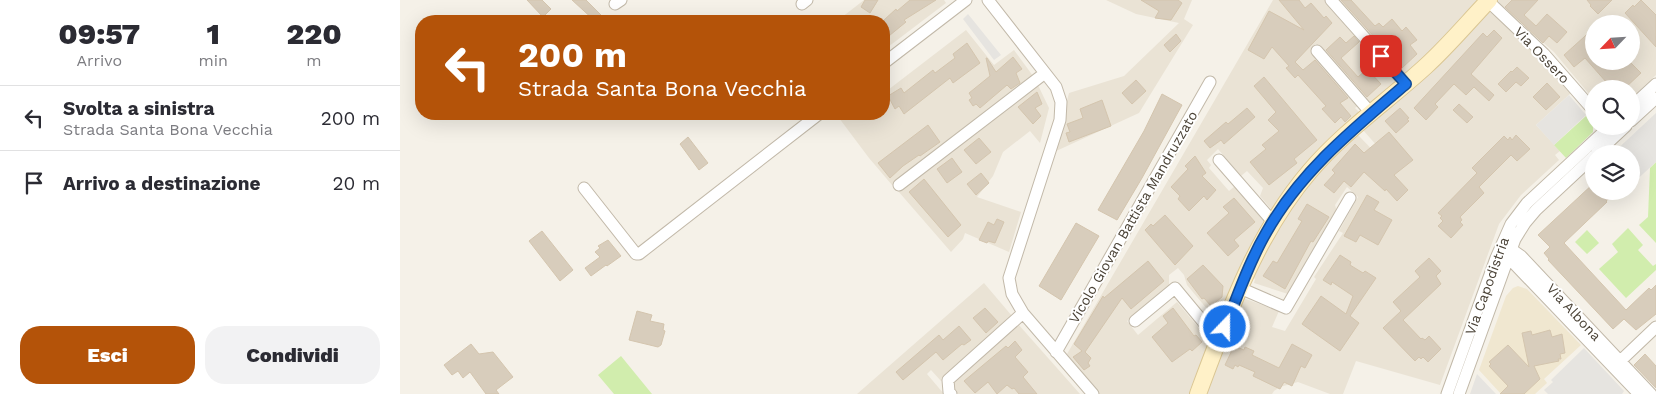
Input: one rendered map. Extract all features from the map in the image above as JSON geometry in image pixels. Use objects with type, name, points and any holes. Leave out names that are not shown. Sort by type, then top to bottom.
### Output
[{"type":"street","points":[[890,58],[966,0]]},
{"type":"street","points":[[988,0],[1056,87],[1061,102],[1060,120],[1009,278],[1012,294],[1023,313],[1093,394]]},
{"type":"street","points":[[1332,0],[1406,84]]},
{"type":"street","points":[[1198,394],[1240,288],[1272,222],[1311,170],[1338,143],[1444,48],[1488,0]]},
{"type":"street","name":"Via Ossero","points":[[1488,0],[1544,54],[1585,101]]},
{"type":"street","points":[[1317,51],[1371,113]]},
{"type":"street","points":[[899,185],[1045,73]]},
{"type":"street","name":"Vicolo Giovan Battista Mandruzzato","points":[[1056,352],[1210,82]]},
{"type":"street","points":[[1640,99],[1656,84]]},
{"type":"street","points":[[1640,113],[1656,98]]},
{"type":"street","points":[[584,188],[636,254],[639,254],[811,120]]},
{"type":"street","name":"Via Capodistria","points":[[1459,394],[1498,285],[1511,224],[1527,203],[1603,135]]},
{"type":"street","points":[[1219,160],[1272,222]]},
{"type":"street","name":"Via Capodistria","points":[[1447,394],[1506,251],[1536,210],[1585,164]]},
{"type":"street","points":[[1240,288],[1286,308],[1350,198]]},
{"type":"street","name":"Via Albona","points":[[1520,232],[1528,263]]},
{"type":"street","name":"Via Albona","points":[[1506,251],[1521,256],[1528,263],[1617,364],[1638,394]]},
{"type":"street","name":"Via Albona","points":[[1506,251],[1526,276],[1617,364],[1651,394]]},
{"type":"street","points":[[1498,285],[1511,276],[1526,276]]},
{"type":"street","points":[[1135,321],[1175,288],[1219,341]]},
{"type":"street","points":[[951,394],[949,392],[948,380],[1023,313]]},
{"type":"street","points":[[1617,364],[1656,327]]},
{"type":"shaded area","points":[[864,0],[944,0],[946,3],[890,45],[890,15],[845,15]]},
{"type":"shaded area","points":[[1106,0],[1192,0],[1184,19],[1193,25],[1139,113],[1054,152],[1069,93],[1124,76],[1179,23],[1136,14]]},
{"type":"shaded area","points":[[1273,0],[1327,0],[1360,37],[1362,44],[1397,83],[1370,106],[1316,44],[1312,48],[1360,104],[1355,108],[1361,114],[1301,169],[1271,209],[1260,196],[1263,188],[1247,171],[1241,176],[1218,149],[1207,160],[1211,165],[1209,168],[1229,191],[1235,186],[1264,220],[1254,238],[1218,322],[1187,285],[1184,275],[1178,268],[1169,275],[1169,286],[1127,321],[1138,335],[1177,302],[1210,341],[1189,392],[1190,394],[1099,394],[1067,354]]},
{"type":"shaded area","points":[[1337,0],[1477,0],[1432,50],[1403,77]]},
{"type":"shaded area","points":[[1499,0],[1656,0],[1656,75],[1640,90],[1640,80],[1585,80],[1585,89],[1554,52],[1497,1]]},
{"type":"shaded area","points":[[1490,12],[1544,60],[1571,93],[1536,125],[1560,151],[1555,155],[1559,160],[1521,195],[1499,224],[1440,385],[1356,361],[1343,394],[1330,394],[1298,382],[1280,387],[1272,394],[1206,394],[1243,298],[1279,311],[1272,327],[1285,331],[1316,279],[1314,277],[1343,233],[1339,231],[1358,197],[1347,187],[1335,205],[1338,215],[1288,294],[1254,283],[1255,279],[1253,278],[1277,230],[1299,196],[1325,165],[1358,135],[1390,168],[1393,164],[1363,130],[1444,60]]},
{"type":"shaded area","points":[[968,14],[1001,55],[994,60],[963,19]]},
{"type":"shaded area","points":[[966,30],[994,65],[1014,50],[1033,76],[892,185],[840,120],[890,120],[890,88]]},
{"type":"shaded area","points":[[1037,83],[1049,108],[1040,143],[1030,131],[1003,152],[993,176],[977,197],[1021,212],[1009,252],[965,233],[963,239],[951,252],[898,191]]},
{"type":"shaded area","points":[[1569,95],[1585,114],[1554,145],[1536,125]]},
{"type":"shaded area","points":[[1656,113],[1656,162],[1640,177],[1640,145],[1622,145],[1632,135],[1640,135],[1640,128]]},
{"type":"shaded area","points":[[984,283],[1012,316],[941,381],[931,370],[927,374],[944,394],[857,394]]},
{"type":"shaded area","points":[[1518,286],[1527,289],[1581,345],[1544,379],[1547,383],[1535,394],[1501,394],[1479,370],[1506,296],[1513,288]]},
{"type":"shaded area","points":[[1018,324],[1080,394],[958,394],[951,384]]},
{"type":"shaded area","points":[[1584,348],[1624,391],[1622,394],[1548,394],[1544,390],[1553,382],[1551,380]]},
{"type":"shaded area","points":[[1477,374],[1496,394],[1470,394]]},
{"type":"green space","points":[[1585,117],[1585,135],[1590,135],[1566,158],[1554,145]]},
{"type":"green space","points":[[1656,162],[1656,243],[1639,225],[1648,217],[1650,168]]},
{"type":"green space","points":[[1628,228],[1643,245],[1638,250],[1653,266],[1656,264],[1656,270],[1626,298],[1599,269],[1618,252],[1612,244]]},
{"type":"green space","points":[[1587,230],[1599,243],[1587,254],[1575,242]]},
{"type":"green space","points":[[621,356],[652,394],[614,394],[598,375]]},
{"type":"building","points":[[527,0],[542,0],[551,9],[545,15],[541,15]]},
{"type":"building","points":[[572,0],[586,0],[601,15],[588,15]]},
{"type":"building","points":[[865,0],[878,0],[870,13],[861,7]]},
{"type":"building","points":[[910,0],[936,0],[904,20],[906,22],[890,35],[889,15],[896,9],[897,11]]},
{"type":"building","points":[[1141,0],[1178,0],[1182,3],[1171,20],[1155,18],[1159,11]]},
{"type":"building","points":[[1279,0],[1299,0],[1305,8],[1311,3],[1324,18],[1326,16],[1332,23],[1295,62],[1303,70],[1315,60],[1348,98],[1340,103],[1351,116],[1345,122],[1341,117],[1335,123],[1322,109],[1326,106],[1298,75],[1295,78],[1286,68],[1289,66],[1272,47],[1264,59],[1248,50],[1269,11],[1304,30]]},
{"type":"building","points":[[1341,0],[1351,0],[1375,26],[1379,23],[1383,27],[1392,19],[1402,31],[1406,27],[1417,40],[1410,45],[1417,54],[1402,68]]},
{"type":"building","points":[[1512,0],[1538,0],[1524,15],[1536,26],[1547,14],[1567,32],[1557,43],[1549,36],[1543,43],[1505,7]]},
{"type":"building","points":[[1587,0],[1612,0],[1598,14]]},
{"type":"building","points":[[1641,0],[1656,15],[1656,47],[1640,29],[1640,15],[1627,15],[1625,13],[1633,5],[1634,7]]},
{"type":"building","points":[[1494,30],[1502,38],[1471,74],[1494,95],[1489,101],[1474,87],[1466,95],[1454,84],[1435,104],[1438,107],[1426,120],[1414,108],[1483,33],[1487,37]]},
{"type":"building","points":[[1176,34],[1181,41],[1170,52],[1164,45]]},
{"type":"building","points":[[1354,36],[1359,42],[1341,58],[1358,77],[1367,69],[1381,84],[1367,97],[1326,50],[1340,37],[1346,43]]},
{"type":"building","points":[[1585,36],[1585,58],[1574,67],[1564,55]]},
{"type":"building","points":[[967,43],[980,63],[953,83],[950,78],[904,114],[899,106],[895,109],[890,100],[890,95],[901,88],[904,93],[933,70],[935,73],[955,58],[953,54]]},
{"type":"building","points":[[1013,57],[1022,69],[1016,73],[1020,83],[1011,89],[1007,85],[980,108],[976,104],[973,106],[969,100],[972,98],[969,93],[990,76],[986,58],[996,72]]},
{"type":"building","points":[[1517,67],[1529,78],[1521,86],[1516,82],[1506,92],[1498,84]]},
{"type":"building","points":[[1596,70],[1638,70],[1641,73],[1634,80],[1604,80]]},
{"type":"building","points":[[1264,77],[1317,140],[1294,159],[1297,163],[1269,185],[1250,162],[1266,149],[1262,145],[1279,131],[1268,120],[1276,112],[1254,86]]},
{"type":"building","points":[[1136,80],[1146,91],[1132,104],[1122,93]]},
{"type":"building","points":[[1547,83],[1560,97],[1546,110],[1533,97]]},
{"type":"building","points":[[1037,92],[1042,104],[1035,108],[1041,116],[1033,124],[1018,107]]},
{"type":"building","points":[[1162,94],[1182,105],[1117,220],[1098,210],[1144,131]]},
{"type":"building","points":[[1102,100],[1111,126],[1069,142],[1066,133],[1070,132],[1067,124],[1083,118],[1080,109]]},
{"type":"building","points":[[1459,104],[1473,117],[1467,123],[1453,110]]},
{"type":"building","points":[[1247,108],[1255,117],[1224,144],[1221,140],[1210,148],[1204,141],[1226,122],[1228,124]]},
{"type":"building","points":[[1400,108],[1409,118],[1407,119],[1409,121],[1396,133],[1385,121]]},
{"type":"building","points":[[928,125],[940,142],[903,166],[890,178],[878,163]]},
{"type":"building","points":[[1389,132],[1413,160],[1394,175],[1408,190],[1397,201],[1386,189],[1385,191],[1364,172],[1351,187],[1344,181],[1334,193],[1324,185],[1335,173],[1332,170],[1355,144],[1364,153]]},
{"type":"building","points":[[1516,135],[1530,149],[1517,161],[1511,155],[1479,187],[1484,193],[1460,217],[1462,220],[1460,222],[1463,225],[1451,238],[1438,226],[1443,221],[1440,218],[1442,216],[1438,213],[1477,173],[1472,168],[1504,136],[1508,140],[1510,137],[1512,140]]},
{"type":"building","points":[[688,137],[708,163],[699,170],[680,144]]},
{"type":"building","points":[[979,138],[991,152],[976,164],[964,150]]},
{"type":"building","points":[[1195,156],[1206,173],[1202,176],[1216,190],[1207,200],[1204,196],[1189,211],[1178,199],[1180,196],[1171,187],[1188,169],[1185,166]]},
{"type":"building","points":[[952,158],[962,172],[947,183],[937,169]]},
{"type":"building","points":[[981,173],[989,183],[976,195],[967,184]]},
{"type":"building","points":[[924,179],[961,225],[948,237],[909,192]]},
{"type":"building","points":[[1585,191],[1585,200],[1607,200],[1564,243],[1626,310],[1649,288],[1651,290],[1656,285],[1656,314],[1636,330],[1624,319],[1613,329],[1548,260],[1544,253],[1550,247],[1538,235]]},
{"type":"building","points":[[1367,195],[1379,202],[1374,210],[1392,220],[1378,245],[1360,235],[1356,242],[1344,236]]},
{"type":"building","points":[[1234,198],[1255,222],[1234,240],[1239,246],[1228,256],[1207,233],[1229,213],[1223,207]]},
{"type":"building","points":[[1307,204],[1329,217],[1313,242],[1311,241],[1285,289],[1263,276],[1273,261],[1277,263],[1302,221],[1298,219]]},
{"type":"building","points":[[1165,215],[1193,246],[1175,265],[1145,230],[1151,224],[1153,226]]},
{"type":"building","points":[[997,219],[1004,222],[995,243],[979,240],[988,222],[994,225]]},
{"type":"building","points":[[1076,223],[1099,236],[1061,300],[1039,286]]},
{"type":"building","points":[[542,231],[573,270],[560,281],[529,241]]},
{"type":"building","points":[[608,240],[621,256],[591,276],[585,268],[600,257],[595,252],[600,248],[598,246]]},
{"type":"building","points":[[1340,255],[1351,262],[1350,265],[1376,278],[1350,316],[1359,323],[1340,351],[1302,324],[1321,296],[1346,314],[1353,296],[1332,282],[1331,285],[1323,280]]},
{"type":"building","points":[[1429,258],[1441,271],[1436,276],[1441,284],[1403,320],[1421,339],[1425,340],[1429,336],[1441,349],[1428,362],[1423,357],[1421,359],[1419,357],[1415,361],[1383,328],[1401,311],[1393,302],[1420,277],[1415,271]]},
{"type":"building","points":[[1148,261],[1164,281],[1131,309],[1122,298],[1085,352],[1091,358],[1088,363],[1090,366],[1084,370],[1073,357],[1082,351],[1074,344],[1103,296],[1104,298]]},
{"type":"building","points":[[1203,265],[1223,286],[1222,297],[1211,306],[1204,298],[1202,299],[1187,279]]},
{"type":"building","points":[[985,308],[998,322],[986,333],[973,318]]},
{"type":"building","points":[[1173,308],[1194,336],[1196,335],[1202,342],[1192,351],[1190,349],[1172,362],[1152,337],[1168,323],[1163,316]]},
{"type":"building","points":[[637,311],[652,315],[650,321],[664,324],[663,330],[665,331],[661,345],[658,347],[629,340]]},
{"type":"building","points":[[959,326],[971,340],[964,345],[962,344],[943,360],[936,352],[903,380],[896,372],[939,335],[943,340]]},
{"type":"building","points":[[1550,330],[1552,337],[1562,334],[1565,353],[1560,354],[1561,359],[1534,366],[1540,379],[1524,394],[1500,394],[1508,386],[1489,366],[1491,364],[1489,362],[1508,345],[1529,367],[1522,333],[1531,331],[1532,335]]},
{"type":"building","points":[[1015,341],[1022,350],[1015,357],[1028,372],[1023,377],[1037,394],[1019,394],[1014,388],[1012,389],[1007,385],[997,394],[988,382],[975,393],[964,381],[1006,346],[1008,348]]},
{"type":"building","points":[[471,344],[479,354],[493,352],[513,377],[496,390],[499,394],[486,394],[470,372],[463,378],[458,371],[452,375],[444,365]]},
{"type":"building","points":[[1292,344],[1312,355],[1305,368],[1301,366],[1292,386],[1284,382],[1280,389],[1253,376],[1255,372],[1239,365],[1238,367],[1235,365],[1233,369],[1225,365],[1234,346],[1244,350],[1245,347],[1254,351],[1252,355],[1279,368]]},
{"type":"building","points":[[1645,354],[1656,366],[1656,388],[1634,365]]},
{"type":"route","points":[[1225,327],[1254,257],[1272,222],[1292,193],[1324,156],[1406,84],[1381,56]]}]
